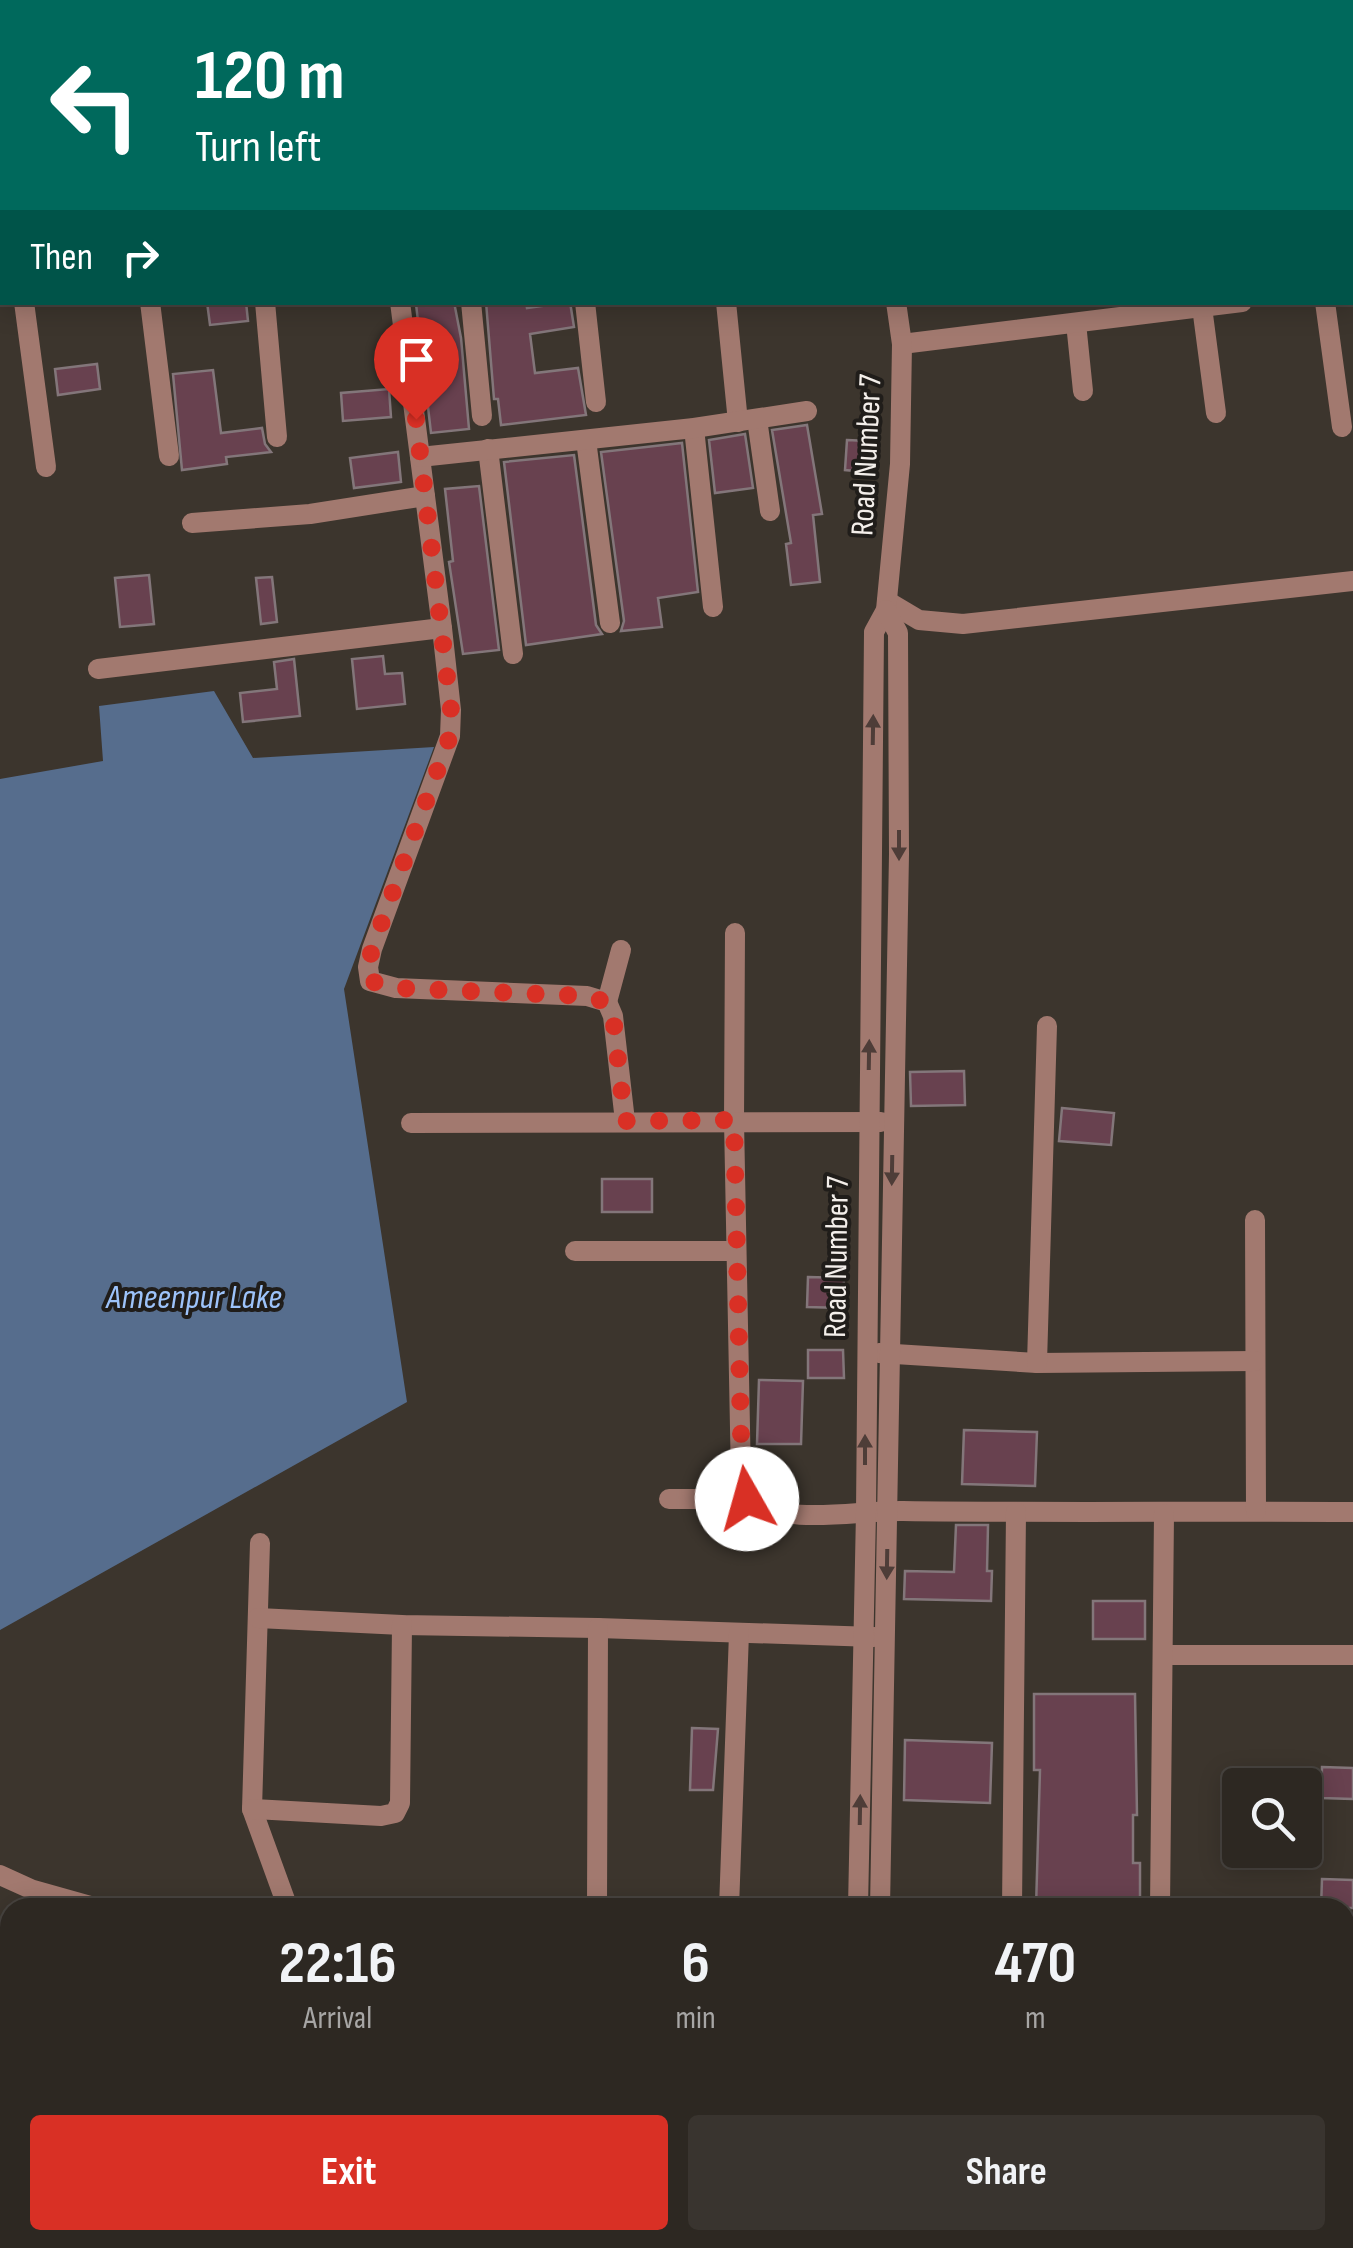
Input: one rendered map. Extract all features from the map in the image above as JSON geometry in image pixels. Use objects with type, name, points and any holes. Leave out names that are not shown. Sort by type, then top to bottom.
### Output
[{"type":"street","points":[[24,305],[46,468]]},
{"type":"street","points":[[150,305],[169,456]]},
{"type":"street","points":[[265,305],[277,437]]},
{"type":"street","points":[[400,305],[442,628],[450,736],[372,949],[370,981],[396,988],[587,996],[606,1002]]},
{"type":"street","points":[[471,305],[482,416]]},
{"type":"street","points":[[585,305],[596,402]]},
{"type":"street","points":[[727,305],[770,511]]},
{"type":"street","name":"Road Number 7","points":[[858,1898],[874,632],[887,606],[900,464],[902,344],[896,305]]},
{"type":"street","points":[[902,344],[1218,305]]},
{"type":"street","points":[[1325,305],[1342,427]]},
{"type":"street","points":[[1202,307],[1216,414]]},
{"type":"street","points":[[1076,322],[1083,392]]},
{"type":"street","points":[[420,457],[694,428],[807,411]]},
{"type":"street","points":[[694,428],[713,607]]},
{"type":"street","points":[[586,440],[610,622]]},
{"type":"street","points":[[488,450],[513,654]]},
{"type":"street","points":[[192,523],[310,514],[426,496]]},
{"type":"street","points":[[887,606],[919,620],[963,624],[1353,581]]},
{"type":"street","name":"Road Number 7","points":[[880,1898],[898,633],[887,606]]},
{"type":"street","points":[[98,669],[442,628]]},
{"type":"street","points":[[736,933],[736,1251],[742,1479],[747,1499]]},
{"type":"street","points":[[621,950],[606,1002],[613,1016],[625,1121]]},
{"type":"street","points":[[870,975],[896,974]]},
{"type":"street","points":[[1036,1362],[1047,1026]]},
{"type":"street","points":[[411,1123],[893,1122]]},
{"type":"street","points":[[1255,1220],[1256,1511]]},
{"type":"street","points":[[575,1251],[736,1251]]},
{"type":"street","points":[[866,1352],[1036,1362],[1254,1361]]},
{"type":"street","points":[[670,1499],[747,1499],[763,1509],[787,1514],[888,1510],[1353,1512]]},
{"type":"street","points":[[1012,1898],[1016,1512]]},
{"type":"street","points":[[1160,1898],[1164,1514]]},
{"type":"street","points":[[260,1542],[252,1809],[284,1898]]},
{"type":"street","points":[[258,1618],[886,1637]]},
{"type":"street","points":[[252,1809],[381,1816],[395,1813],[400,1803],[402,1625]]},
{"type":"street","points":[[596,1898],[598,1628]]},
{"type":"street","points":[[730,1898],[739,1633]]},
{"type":"street","points":[[1165,1655],[1353,1655]]},
{"type":"street","points":[[0,1876],[61,1898]]},
{"type":"street","points":[[32,1890],[40,1898]]},
{"type":"water","name":"Ameenpur Lake","points":[[214,691],[253,758],[434,747],[344,989],[407,1402],[0,1630],[0,779],[103,761],[99,706]]},
{"type":"building","points":[[207,305],[246,305],[248,321],[210,325]]},
{"type":"building","points":[[416,305],[455,305],[469,429],[431,433]]},
{"type":"building","points":[[486,305],[570,305],[574,327],[530,334],[535,373],[578,368],[586,415],[501,425],[498,399],[494,399]]},
{"type":"building","points":[[97,364],[100,389],[58,395],[55,369]]},
{"type":"building","points":[[213,370],[221,433],[262,428],[271,452],[226,457],[227,464],[182,470],[173,374]]},
{"type":"building","points":[[389,389],[391,417],[343,421],[341,393]]},
{"type":"building","points":[[807,425],[822,514],[813,515],[820,582],[791,585],[786,544],[791,543],[772,430]]},
{"type":"building","points":[[745,434],[753,488],[715,493],[709,440]]},
{"type":"building","points":[[847,440],[868,441],[866,472],[845,470]]},
{"type":"building","points":[[682,443],[698,592],[658,598],[662,627],[621,631],[624,621],[601,452]]},
{"type":"building","points":[[398,452],[401,482],[354,488],[350,458]]},
{"type":"building","points":[[574,455],[596,625],[602,634],[526,645],[504,462]]},
{"type":"building","points":[[479,486],[499,650],[463,654],[449,562],[453,561],[445,489]]},
{"type":"building","points":[[149,575],[154,624],[120,627],[115,578]]},
{"type":"building","points":[[272,577],[277,622],[261,624],[256,578]]},
{"type":"building","points":[[383,656],[385,674],[402,673],[405,704],[357,709],[352,659]]},
{"type":"building","points":[[294,659],[300,716],[243,722],[240,693],[277,689],[274,662]]},
{"type":"building","points":[[964,1071],[965,1105],[911,1106],[910,1072]]},
{"type":"building","points":[[1062,1108],[1114,1113],[1111,1145],[1059,1141]]},
{"type":"building","points":[[602,1179],[652,1179],[652,1212],[602,1212]]},
{"type":"building","points":[[808,1277],[844,1278],[843,1308],[807,1307]]},
{"type":"building","points":[[808,1350],[843,1350],[844,1378],[808,1378]]},
{"type":"building","points":[[759,1380],[803,1381],[801,1444],[757,1444]]},
{"type":"building","points":[[964,1430],[1037,1432],[1035,1486],[962,1484]]},
{"type":"building","points":[[956,1525],[988,1525],[991,1601],[904,1599],[905,1571],[954,1572]]},
{"type":"building","points":[[1093,1601],[1145,1601],[1145,1639],[1093,1639]]},
{"type":"building","points":[[1034,1694],[1135,1694],[1137,1815],[1133,1815],[1133,1863],[1140,1863],[1140,1898],[1036,1898],[1040,1770],[1034,1770]]},
{"type":"building","points":[[692,1728],[718,1729],[713,1790],[690,1790]]},
{"type":"building","points":[[905,1740],[992,1743],[990,1803],[904,1800]]},
{"type":"building","points":[[1322,1768],[1353,1768],[1353,1799],[1322,1798]]},
{"type":"building","points":[[1322,1879],[1353,1880],[1353,1898],[1321,1898]]},
{"type":"route","points":[[416,419],[451,710],[450,736],[372,949],[370,981],[396,988],[587,996],[606,1002],[613,1016],[625,1121],[734,1120],[742,1479],[747,1499]]}]
